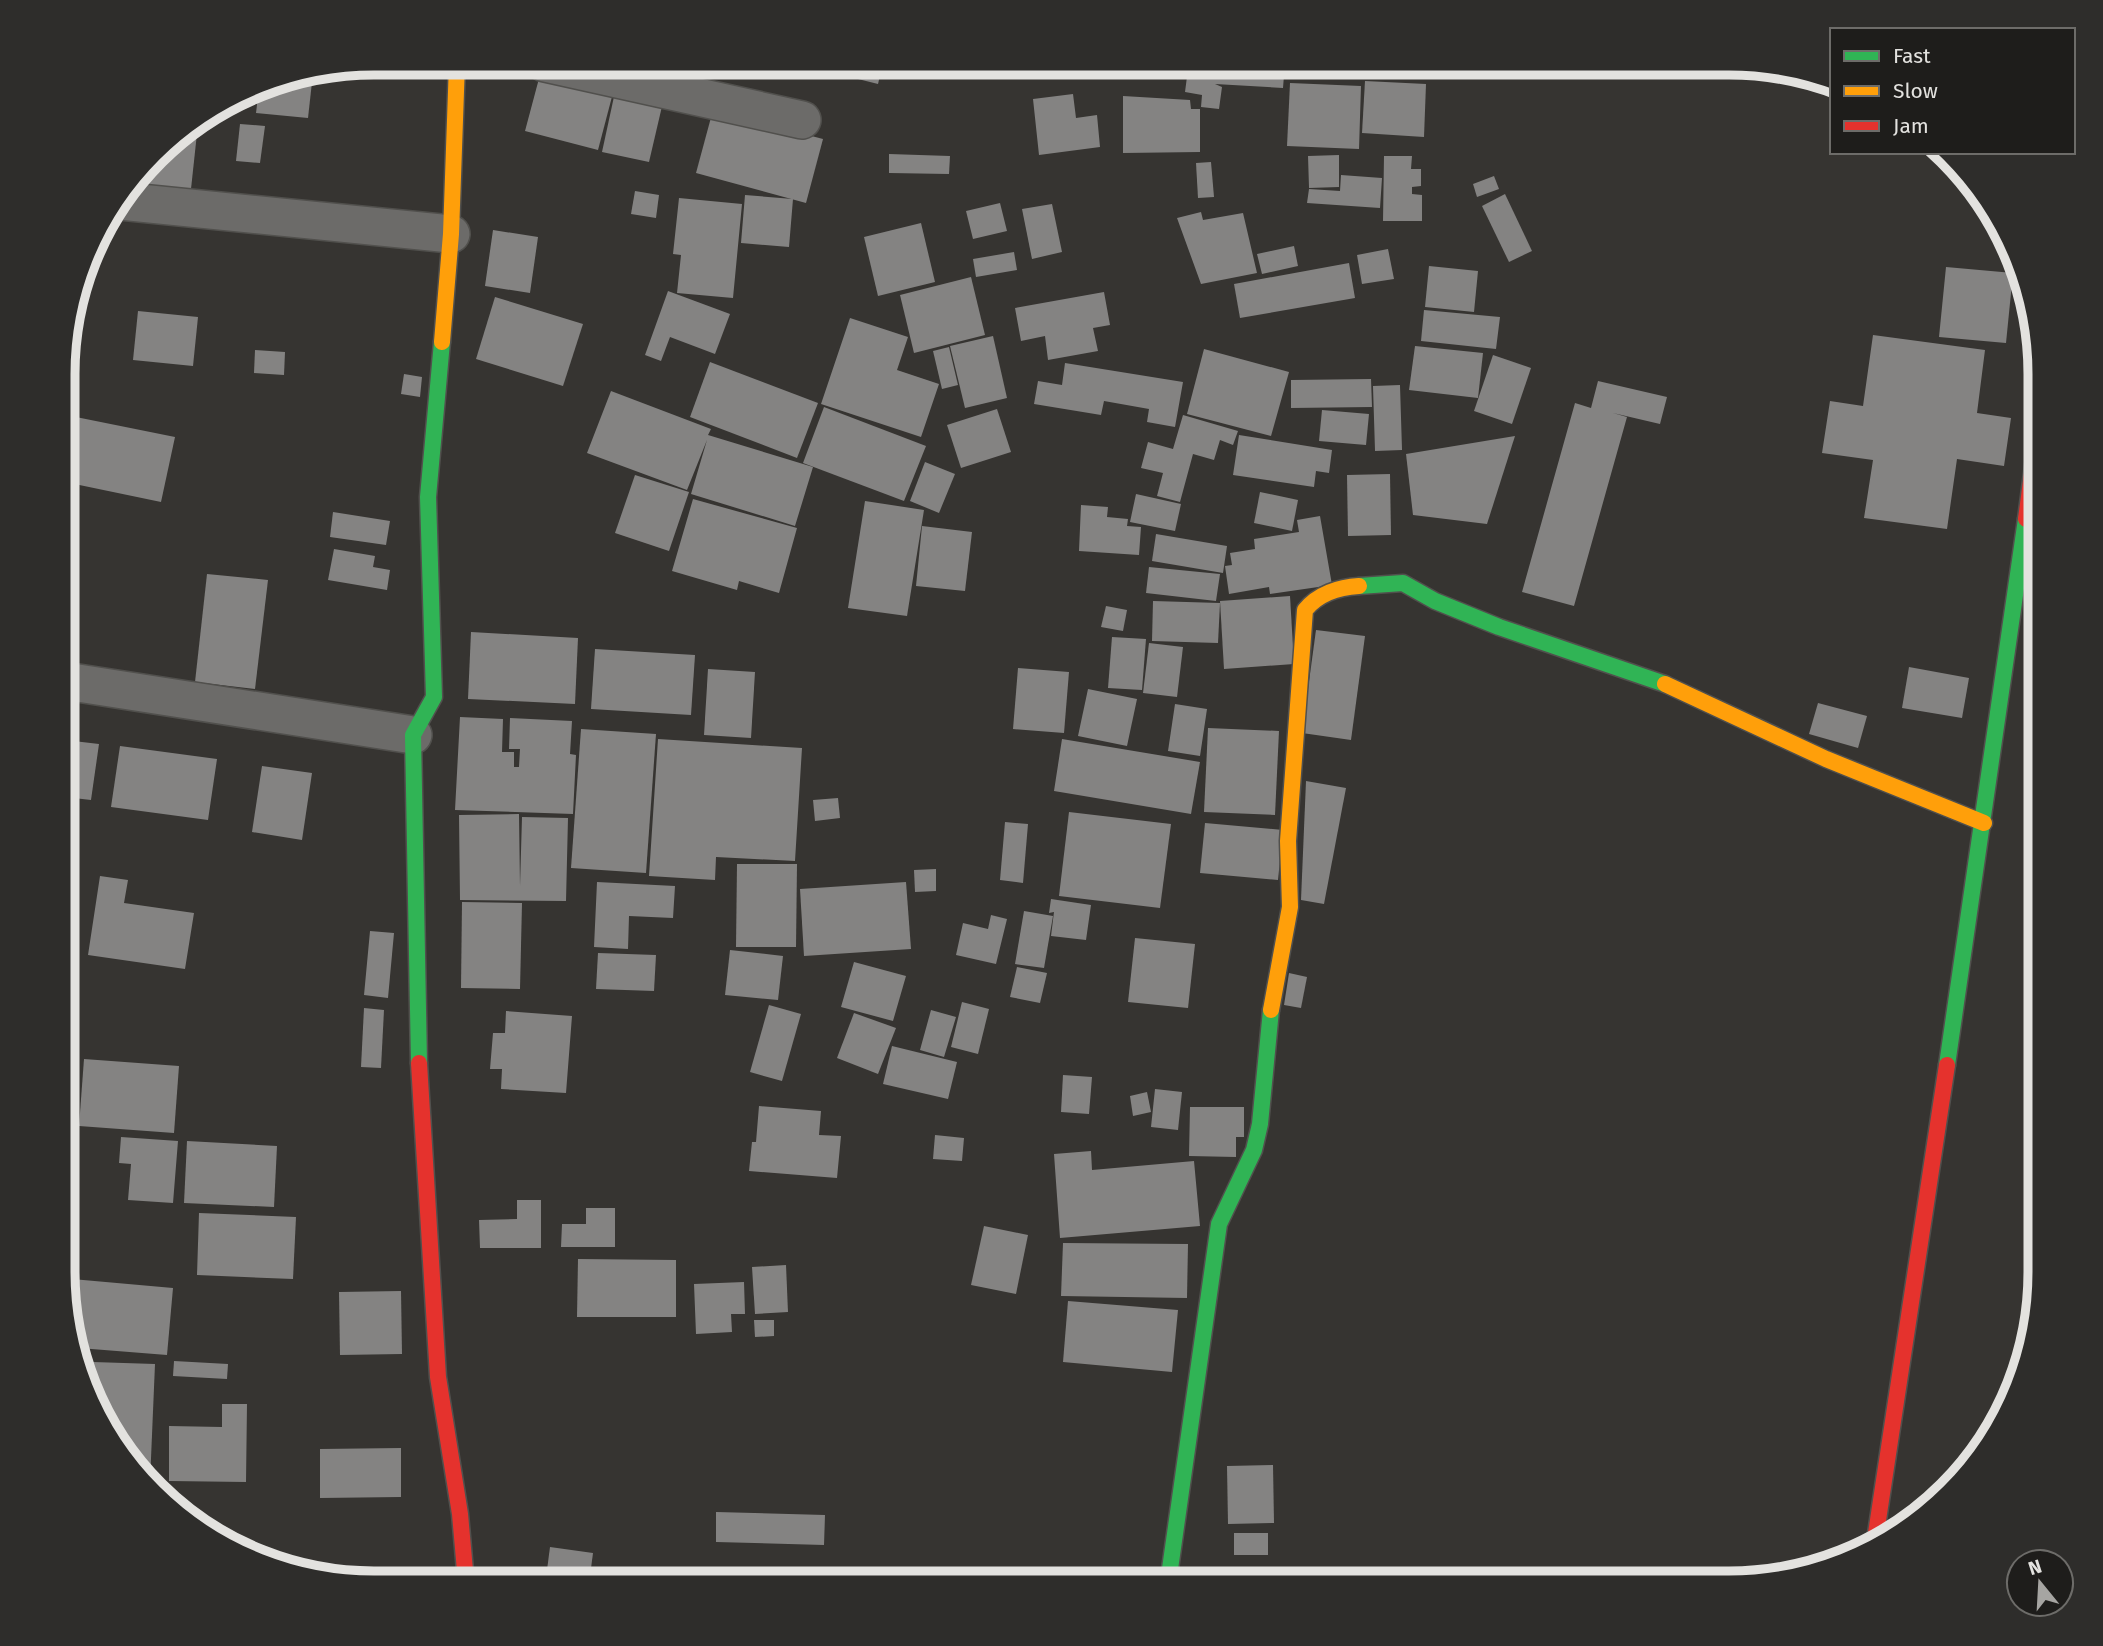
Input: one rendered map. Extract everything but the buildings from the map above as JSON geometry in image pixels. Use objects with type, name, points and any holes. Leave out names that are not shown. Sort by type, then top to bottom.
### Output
[{"type":"street","points":[[457,75],[451,234],[428,497],[434,697],[414,734],[416,1009],[438,1377],[460,1514],[465,1571]]},
{"type":"street","points":[[599,75],[802,120]]},
{"type":"street","points":[[130,202],[451,234]]},
{"type":"street","points":[[1876,1532],[1984,823],[2028,501]]},
{"type":"street","points":[[1170,1571],[1219,1224],[1254,1150],[1260,1124],[1268,1025],[1290,907],[1287,841],[1291,782],[1305,610],[1312,601],[1342,587],[1404,583],[1435,601],[1500,627],[1658,681],[1826,759],[1984,823]]},
{"type":"street","points":[[75,683],[414,734]]},
{"type":"traffic: fast","points":[[419,1063],[413,735],[434,697],[428,497],[442,342]]},
{"type":"traffic: fast","points":[[1947,1065],[2026,519]]},
{"type":"traffic: fast","points":[[1359,586],[1403,583],[1435,601],[1499,627],[1665,684]]},
{"type":"traffic: fast","points":[[1170,1571],[1219,1224],[1254,1150],[1260,1124],[1271,1010]]},
{"type":"traffic: slow","points":[[442,342],[451,234],[457,75]]},
{"type":"traffic: slow","points":[[1271,1010],[1290,907],[1288,841],[1305,610],[1329,592],[1359,586]]},
{"type":"traffic: slow","points":[[1665,684],[1826,759],[1984,823]]},
{"type":"traffic: jam","points":[[2026,519],[2028,504]]},
{"type":"traffic: jam","points":[[419,1063],[438,1377],[460,1514],[465,1571]]},
{"type":"traffic: jam","points":[[1876,1532],[1947,1065]]}]
